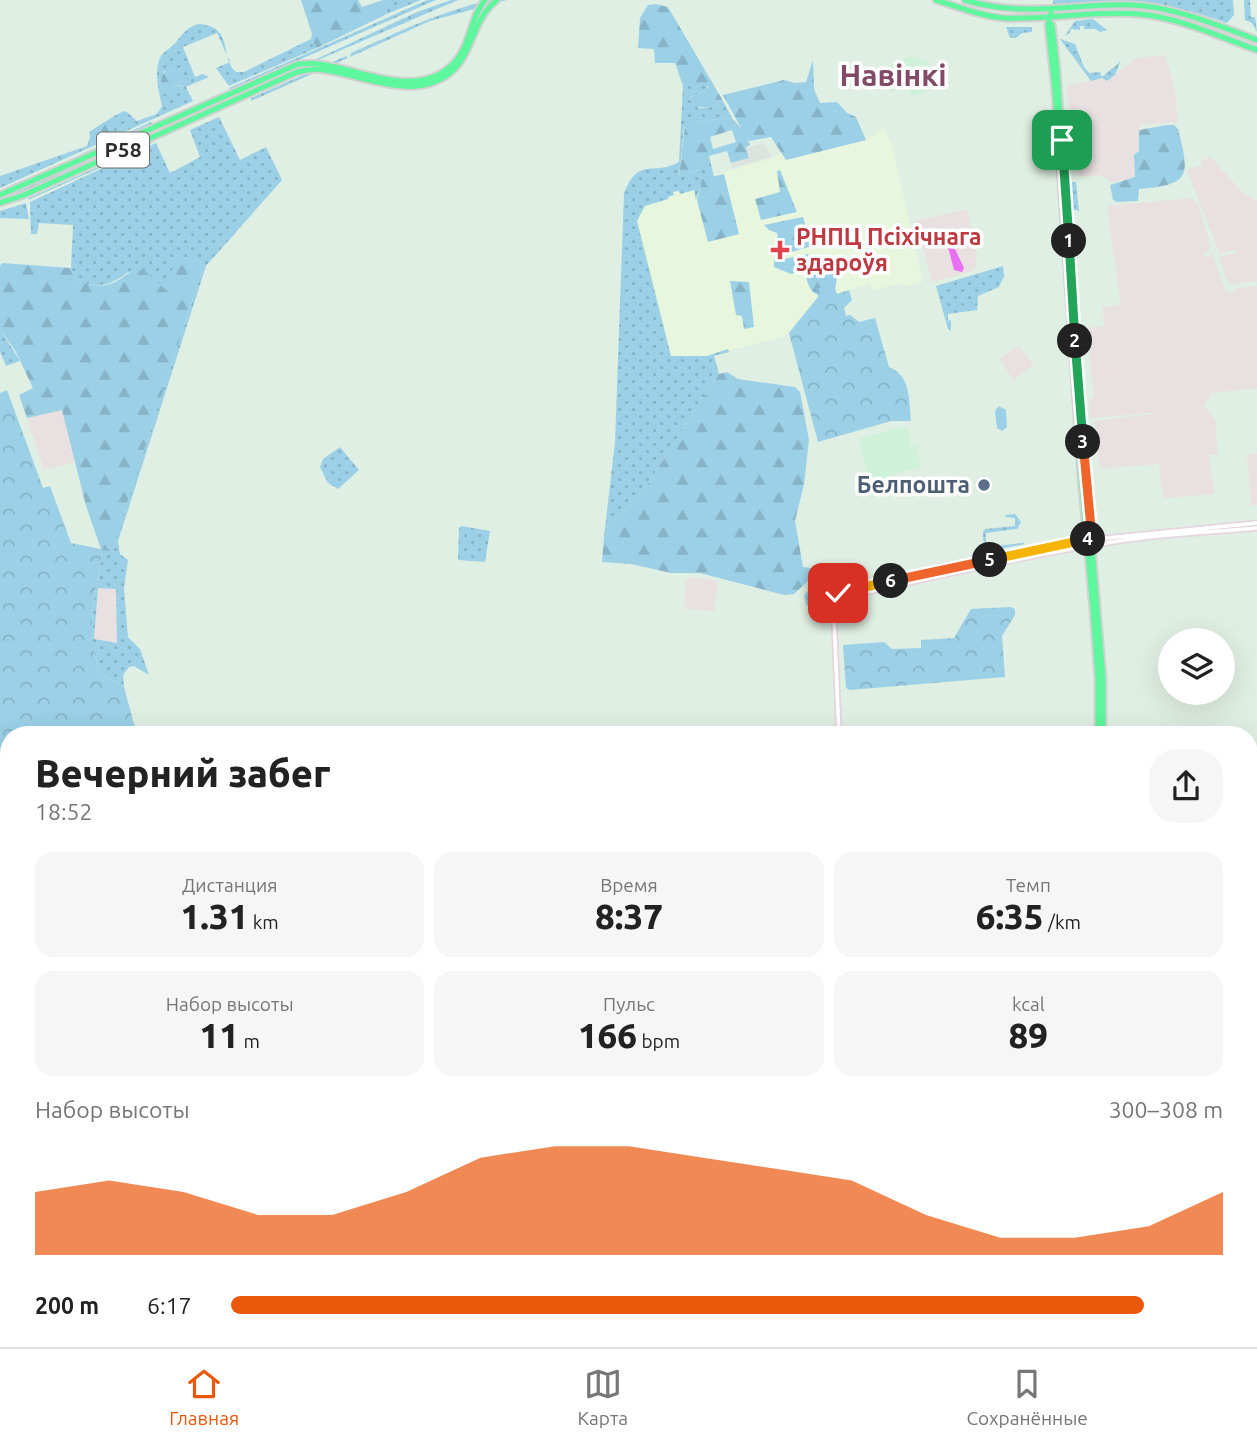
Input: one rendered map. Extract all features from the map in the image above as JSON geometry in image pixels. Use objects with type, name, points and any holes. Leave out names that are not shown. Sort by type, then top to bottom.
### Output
[{"type":"main road","name":"Р58","points":[[0,203],[24,195],[274,78],[298,64],[316,63],[391,81],[434,76],[451,65],[462,52],[474,18],[485,0]]},
{"type":"main road","name":"Р58","points":[[0,195],[274,78],[313,69],[391,85],[418,85],[443,78],[466,55],[478,21],[497,0]]},
{"type":"main road","points":[[936,0],[1001,18],[1049,20],[1102,14],[1137,14],[1171,19],[1257,50]]},
{"type":"main road","points":[[965,0],[994,8],[1154,7],[1194,17],[1257,40]]},
{"type":"main road","points":[[1101,6],[1102,14]]},
{"type":"main road","points":[[1052,9],[1049,20],[1052,25],[1057,70],[1101,726]]},
{"type":"main road","points":[[1233,41],[1236,32]]},
{"type":"street","points":[[839,726],[833,594],[1090,543],[1257,526]]},
{"type":"street","points":[[833,600],[1090,543]]},
{"type":"shaded area","points":[[1165,55],[1174,85],[1178,122],[1139,125],[1139,152],[1134,155],[1133,179],[1108,182],[1107,178],[1100,176],[1100,172],[1098,176],[1078,176],[1066,86],[1103,78],[1107,81],[1136,58]]},
{"type":"shaded area","points":[[911,56],[927,61],[935,82],[934,87],[917,95],[902,88],[891,92],[882,69]]},
{"type":"shaded area","name":"РНПЦ Псіхічнага здароўя","points":[[832,104],[857,122],[866,139],[884,129],[891,142],[923,281],[904,287],[903,283],[872,290],[870,283],[836,294],[834,284],[818,297],[785,336],[707,356],[671,356],[637,221],[645,206],[668,199],[673,192],[679,191],[680,194],[694,190],[696,198],[702,179],[776,157]]},
{"type":"shaded area","points":[[764,143],[772,157],[732,168],[731,163],[749,158],[746,148]]},
{"type":"shaded area","points":[[1211,157],[1242,192],[1257,201],[1257,281],[1235,284],[1226,279],[1219,257],[1237,253],[1236,249],[1220,254],[1187,170],[1203,165],[1201,161]]},
{"type":"shaded area","points":[[1192,198],[1199,207],[1211,246],[1205,256],[1209,258],[1212,252],[1226,293],[1232,293],[1236,288],[1257,286],[1257,388],[1212,393],[1204,406],[1215,420],[1218,454],[1209,455],[1214,494],[1163,498],[1159,464],[1100,469],[1094,421],[1154,414],[1090,419],[1089,399],[1094,398],[1087,328],[1105,326],[1102,307],[1121,305],[1107,206]]},
{"type":"shaded area","points":[[967,209],[976,251],[976,267],[972,271],[932,282],[916,221]]},
{"type":"shaded area","points":[[1019,346],[1034,365],[1013,380],[999,358]]},
{"type":"shaded area","points":[[62,409],[75,462],[44,470],[27,418]]},
{"type":"shaded area","points":[[897,428],[910,428],[911,446],[918,445],[920,468],[895,473],[897,491],[871,497],[859,439]]},
{"type":"shaded area","points":[[1247,454],[1257,454],[1257,505],[1251,506]]},
{"type":"shaded area","points":[[691,577],[718,581],[714,611],[684,609],[686,582]]},
{"type":"shaded area","points":[[98,588],[116,589],[117,643],[94,639]]},
{"type":"green space","points":[[301,0],[358,0],[362,7],[383,0],[387,14],[317,48],[311,39],[312,34]]},
{"type":"green space","points":[[383,0],[421,0],[387,14]]},
{"type":"green space","points":[[427,0],[436,0],[230,90],[229,88]]},
{"type":"green space","points":[[458,0],[276,78],[417,12]]},
{"type":"green space","points":[[492,0],[507,0],[430,21],[350,57],[351,53],[420,23]]},
{"type":"green space","points":[[1053,0],[1233,0],[1234,15],[1227,23],[1205,15],[1162,6],[1099,2],[1053,4]]},
{"type":"green space","points":[[1244,0],[1250,0],[1251,17],[1255,17],[1257,32],[1252,23],[1245,20]]},
{"type":"green space","points":[[648,5],[668,7],[723,101],[712,107],[696,107],[690,97],[708,89],[708,86],[683,86],[675,63],[655,63],[654,49],[638,48],[640,18]]},
{"type":"green space","points":[[1093,19],[1107,30],[1100,32],[1080,26],[1080,30],[1071,29],[1065,36],[1075,21]]},
{"type":"green space","points":[[198,24],[217,30],[222,36],[228,57],[217,33],[183,47],[195,77],[203,74],[209,77],[186,87],[193,101],[0,188],[0,176],[87,146],[90,137],[106,136],[113,129],[114,116],[124,111],[137,121],[157,114],[162,106],[157,81],[159,62],[163,54],[186,31]],"holes":[[[164,71],[171,71],[183,87],[174,84],[171,93],[160,91]]]},
{"type":"green space","points":[[1006,27],[1032,27],[1032,32],[1010,38]]},
{"type":"green space","points":[[311,39],[317,48],[229,86],[216,68],[230,62],[236,72],[244,72]]},
{"type":"green space","points":[[1060,39],[1075,44],[1089,73],[1100,72],[1101,76],[1104,76],[1121,60],[1115,75],[1107,81],[1102,78],[1091,81]]},
{"type":"green space","points":[[346,56],[348,58],[251,101],[251,98]]},
{"type":"green space","points":[[813,60],[814,89],[820,103],[837,102],[847,113],[856,117],[866,140],[786,160],[771,137],[749,141],[747,138],[750,145],[746,147],[749,158],[731,163],[727,151],[709,156],[695,172],[679,178],[685,125],[732,118],[741,128],[723,95],[784,80],[806,82]],"holes":[[[732,130],[736,142],[713,149],[710,137]]]},
{"type":"green space","points":[[167,69],[185,82],[186,87],[174,84],[171,93],[163,94],[160,91],[162,76]]},
{"type":"green space","points":[[706,85],[708,89],[690,97],[691,101],[699,108],[712,107],[723,101],[732,118],[698,121],[684,127],[679,177],[695,172],[709,156],[714,177],[702,180],[696,200],[694,190],[680,194],[679,191],[673,192],[674,195],[668,199],[645,206],[637,221],[671,356],[707,356],[728,349],[729,352],[714,356],[719,374],[647,485],[604,537],[615,442],[624,193],[630,181],[641,170],[661,168],[679,162],[683,86]]},
{"type":"green space","points":[[114,116],[114,129],[101,140],[90,137],[89,132]]},
{"type":"green space","points":[[185,117],[186,119],[0,201],[0,199]]},
{"type":"green space","points":[[219,117],[240,160],[266,147],[282,180],[206,266],[118,541],[120,554],[128,560],[124,588],[128,637],[140,649],[149,675],[134,666],[129,667],[123,675],[124,687],[100,673],[95,656],[92,627],[101,549],[111,551],[204,265],[190,257],[184,258],[168,291],[128,272],[115,281],[104,284],[78,282],[71,268],[73,225],[39,223],[37,234],[31,234],[30,202],[156,143],[170,173],[200,157],[190,130]],"holes":[[[98,588],[116,589],[117,643],[94,639]]]},
{"type":"green space","points":[[151,122],[152,124],[0,192]]},
{"type":"green space","points":[[1174,125],[1178,129],[1185,168],[1182,175],[1169,185],[1139,189],[1138,201],[1113,200],[1110,185],[1135,177],[1134,155],[1139,151],[1139,130]]},
{"type":"green space","points":[[154,142],[144,148],[28,200],[29,198]]},
{"type":"green space","points":[[780,170],[797,212],[761,220],[755,199],[780,192],[777,171]]},
{"type":"green space","points":[[724,174],[739,234],[708,242],[697,200],[702,179]]},
{"type":"green space","points":[[1070,182],[1076,182],[1079,211],[1071,209]]},
{"type":"green space","points":[[26,203],[29,219],[0,218],[0,211]]},
{"type":"green space","points":[[803,217],[812,246],[788,253],[779,248],[777,233],[764,225]]},
{"type":"green space","points":[[808,254],[812,258],[829,260],[837,277],[835,290],[822,294],[814,293],[805,273],[799,271],[791,274],[774,267],[774,261]]},
{"type":"green space","points":[[190,256],[204,265],[111,552],[101,549],[86,506],[62,410],[27,418],[19,395],[33,388],[16,352],[0,329],[0,266],[2,263],[71,268],[78,282],[100,285],[113,283],[133,271],[144,270],[167,291],[174,261]]},
{"type":"green space","points":[[1003,266],[1004,276],[999,287],[978,296],[977,310],[948,314],[951,331],[948,329],[936,286]]},
{"type":"green space","points":[[730,281],[749,282],[754,327],[744,329],[742,316],[736,315]]},
{"type":"green space","points":[[833,283],[837,294],[849,290],[852,300],[844,308],[846,316],[850,315],[859,322],[875,318],[889,367],[901,376],[908,390],[911,421],[891,421],[818,442],[789,333],[818,297],[817,289]]},
{"type":"green space","points":[[0,329],[20,361],[6,366],[0,352]]},
{"type":"green space","points":[[727,372],[738,379],[795,387],[800,392],[809,440],[804,484],[795,521],[803,567],[818,569],[822,573],[821,578],[814,583],[809,580],[794,594],[784,595],[700,573],[671,573],[631,564],[602,562],[604,537],[647,485],[719,374]]},
{"type":"green space","points":[[7,390],[43,488],[50,486],[71,543],[101,549],[92,626],[95,656],[100,673],[124,687],[135,726],[0,726],[0,393]]},
{"type":"green space","points":[[999,406],[1006,410],[1007,427],[1002,431],[997,428],[995,411]]},
{"type":"green space","points":[[340,447],[359,470],[338,489],[328,483],[320,467],[323,459]]},
{"type":"green space","points":[[1015,514],[1021,522],[1017,529],[986,533],[986,547],[1023,543],[1022,541],[1025,544],[984,552],[985,529],[1015,526],[1015,518],[1005,517]]},
{"type":"green space","points":[[461,526],[490,531],[485,562],[458,560]]},
{"type":"green space","points":[[809,590],[825,595],[825,601],[813,606],[806,605],[804,595]]},
{"type":"green space","points":[[971,609],[1015,609],[1015,615],[1002,636],[1005,677],[850,690],[846,688],[843,645],[884,642],[892,649],[921,648],[921,640],[954,638]]},
{"type":"water","points":[[948,247],[955,249],[964,268],[962,272],[954,270]]},
{"type":"place","name":"РНПЦ Псіхічнага здароўя","points":[[780,250]]},
{"type":"place","name":"Белпошта","points":[[984,485]]},
{"type":"district","name":"Навінкі","points":[[893,76]]},
{"type":"route","points":[[838,593],[1092,539],[1078,385],[1062,140]]}]
